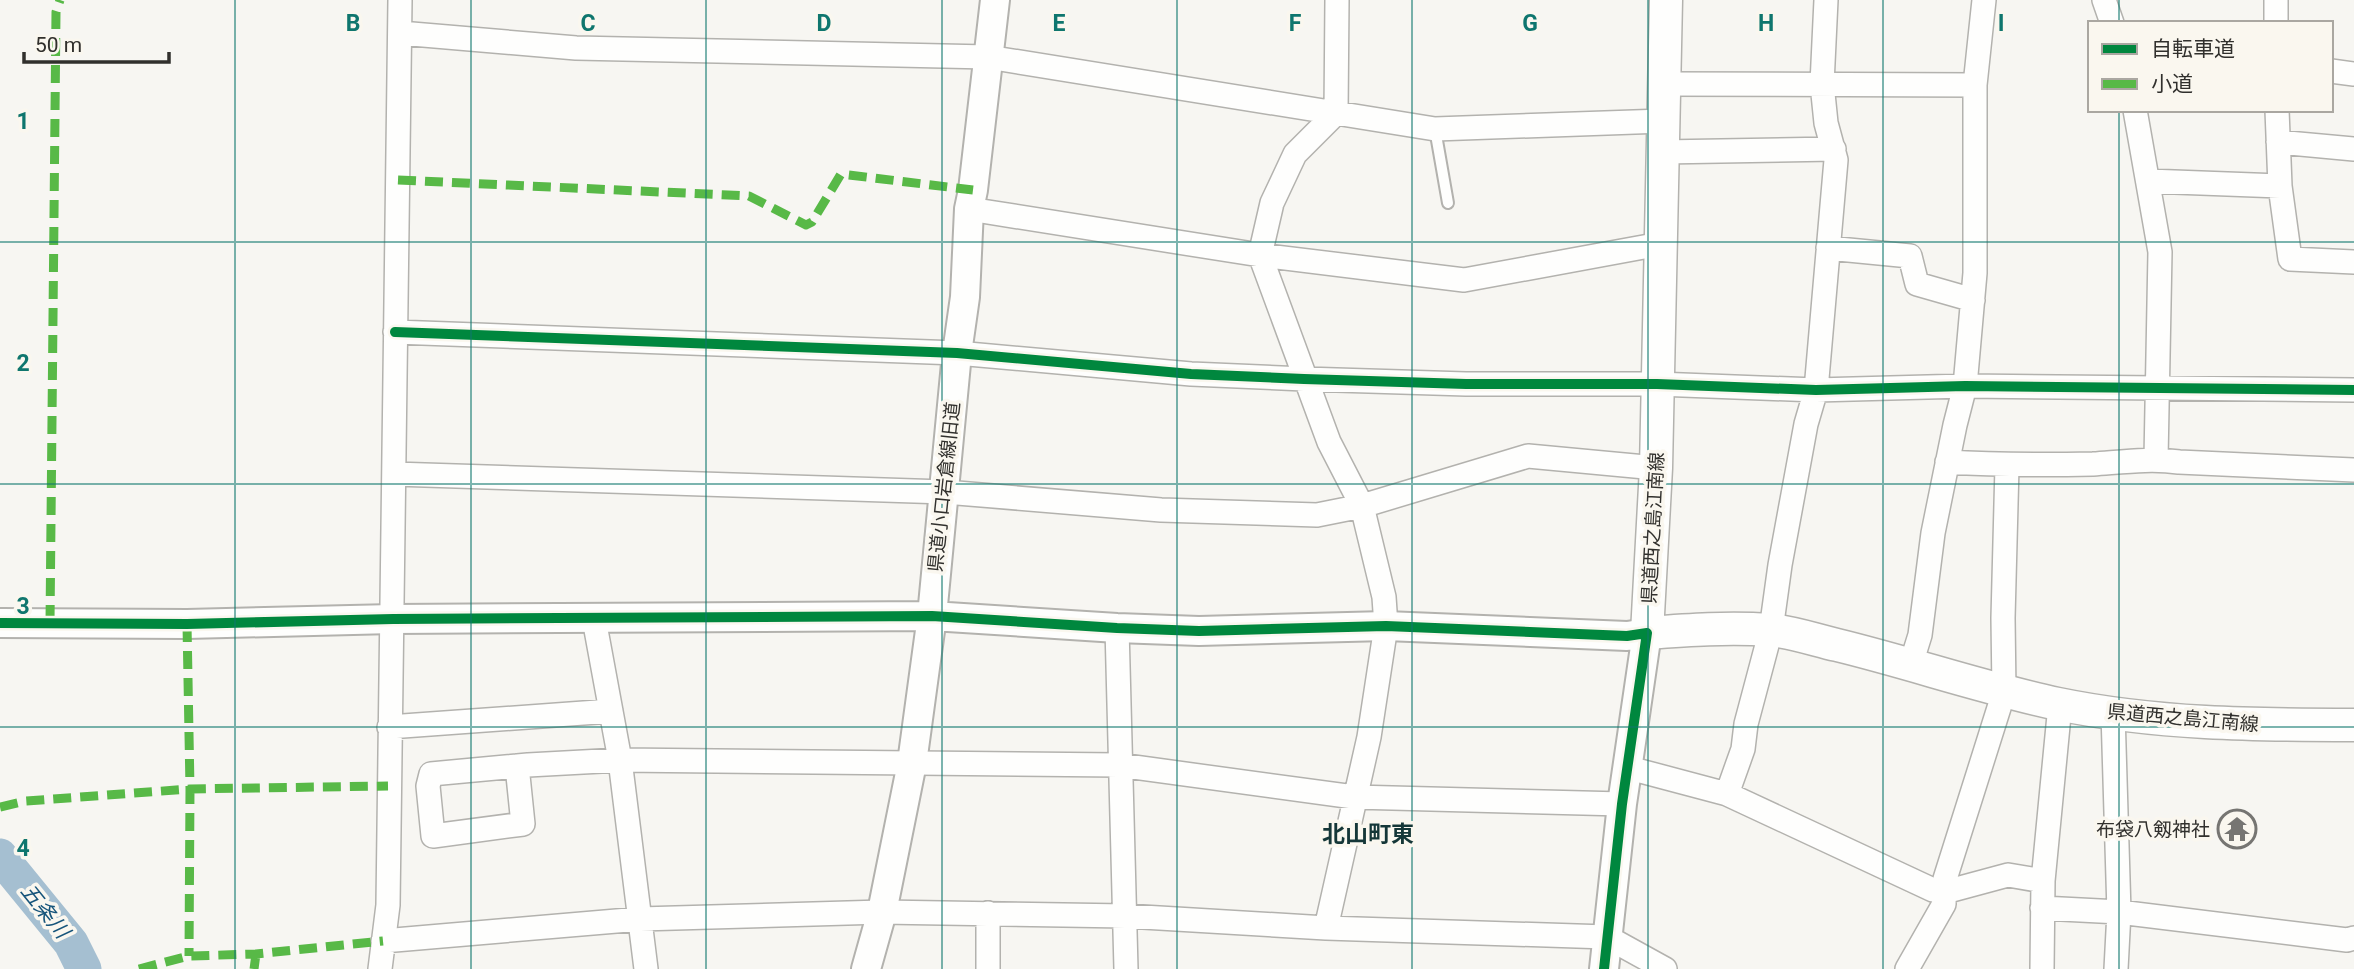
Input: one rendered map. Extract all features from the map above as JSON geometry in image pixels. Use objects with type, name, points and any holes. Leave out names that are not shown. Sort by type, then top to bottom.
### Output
[{"type":"main road","name":"県道西之島江南線","points":[[1666,0],[1656,468],[1647,633],[1771,630],[1911,664],[2004,692],[2060,705],[2113,713],[2211,723],[2354,725]]},
{"type":"street","points":[[380,969],[388,905],[400,0]]},
{"type":"street","name":"県道小口岩倉線旧道","points":[[866,969],[882,912],[912,763],[932,616],[957,353],[965,297],[969,209],[995,0]]},
{"type":"street","points":[[1326,928],[1369,737],[1386,626],[1384,597],[1362,506],[1329,442],[1260,255],[1272,203],[1295,154],[1336,113],[1337,0]]},
{"type":"street","points":[[1727,794],[1743,748],[1746,724],[1771,630],[1806,424],[1816,390],[1836,160],[1826,123],[1822,84],[1826,0]]},
{"type":"street","points":[[1911,664],[1920,635],[1929,559],[1947,462],[1965,386],[1975,273],[1975,85],[1984,0]]},
{"type":"street","points":[[2104,0],[2111,21]]},
{"type":"street","points":[[2276,0],[2276,21]]},
{"type":"street","points":[[400,33],[576,48],[988,57],[1435,129],[1663,121]]},
{"type":"street","points":[[2333,71],[2354,74]]},
{"type":"street","points":[[1664,84],[1975,85]]},
{"type":"street","points":[[2135,112],[2161,252],[2156,459]]},
{"type":"street","points":[[2277,112],[2280,186],[2290,259],[2354,262]]},
{"type":"street","points":[[2278,142],[2354,149]]},
{"type":"street","points":[[1662,152],[1834,149]]},
{"type":"street","points":[[2148,181],[2280,186]]},
{"type":"street","points":[[969,209],[1260,255],[1464,280],[1660,244]]},
{"type":"street","points":[[1828,248],[1910,256],[1917,284],[1973,300]]},
{"type":"street","points":[[395,332],[957,353],[1191,374],[1466,384],[1657,384],[1816,390],[1965,386],[2354,390]]},
{"type":"street","points":[[394,474],[945,492],[1161,510],[1317,515],[1362,506],[1528,456],[1656,468]]},
{"type":"street","points":[[1947,462],[2007,466],[2156,459],[2354,470]]},
{"type":"street","points":[[1907,969],[1944,904],[1945,879],[2004,692],[2007,466]]},
{"type":"street","points":[[0,622],[187,624],[393,619],[932,616],[1199,631],[1386,626],[1627,636],[1647,633],[1622,804],[1604,969]]},
{"type":"street","points":[[594,619],[620,760],[646,969]]},
{"type":"street","points":[[1117,628],[1126,969]]},
{"type":"street","points":[[2042,969],[2043,881],[2060,705]]},
{"type":"street","points":[[389,727],[611,710]]},
{"type":"street","points":[[2113,713],[2119,912],[2116,969]]},
{"type":"street","points":[[517,766],[523,824],[433,836],[428,786],[431,774],[517,766],[620,760],[1119,765],[1354,797],[1622,804]]},
{"type":"street","points":[[1629,768],[1727,794],[1933,890],[1945,892],[2008,875],[2043,881]]},
{"type":"street","points":[[2042,908],[2119,912],[2347,940],[2354,938]]},
{"type":"street","points":[[383,941],[640,919],[882,912],[1126,916],[1326,928],[1607,937],[1665,969]]},
{"type":"street","points":[[988,914],[988,969]]},
{"type":"lane","points":[[1435,129],[1448,203]]},
{"type":"waterway","name":"五条川","points":[[0,856],[71,943],[84,969]]},
{"type":"marked path","points":[[50,623],[56,12],[60,0]]},
{"type":"marked path","points":[[398,180],[749,196],[806,225],[812,222],[841,174],[973,190]]},
{"type":"marked path","points":[[187,624],[189,956]]},
{"type":"marked path","points":[[0,807],[26,801],[190,789],[388,786]]},
{"type":"marked path","points":[[139,969],[189,956],[256,954],[383,941]]},
{"type":"marked path","points":[[254,969],[256,954]]},
{"type":"cycle path","points":[[395,332],[957,353],[1191,374],[1466,384],[1657,384],[1816,390],[1965,386],[2354,390]]},
{"type":"cycle path","points":[[0,623],[187,624],[393,619],[932,616],[1199,631],[1386,626],[1627,636],[1647,633],[1622,804],[1604,969]]},
{"type":"place","name":"布袋八剱神社","points":[[2237,829]]},
{"type":"district","name":"北山町東","points":[[1368,834]]}]
